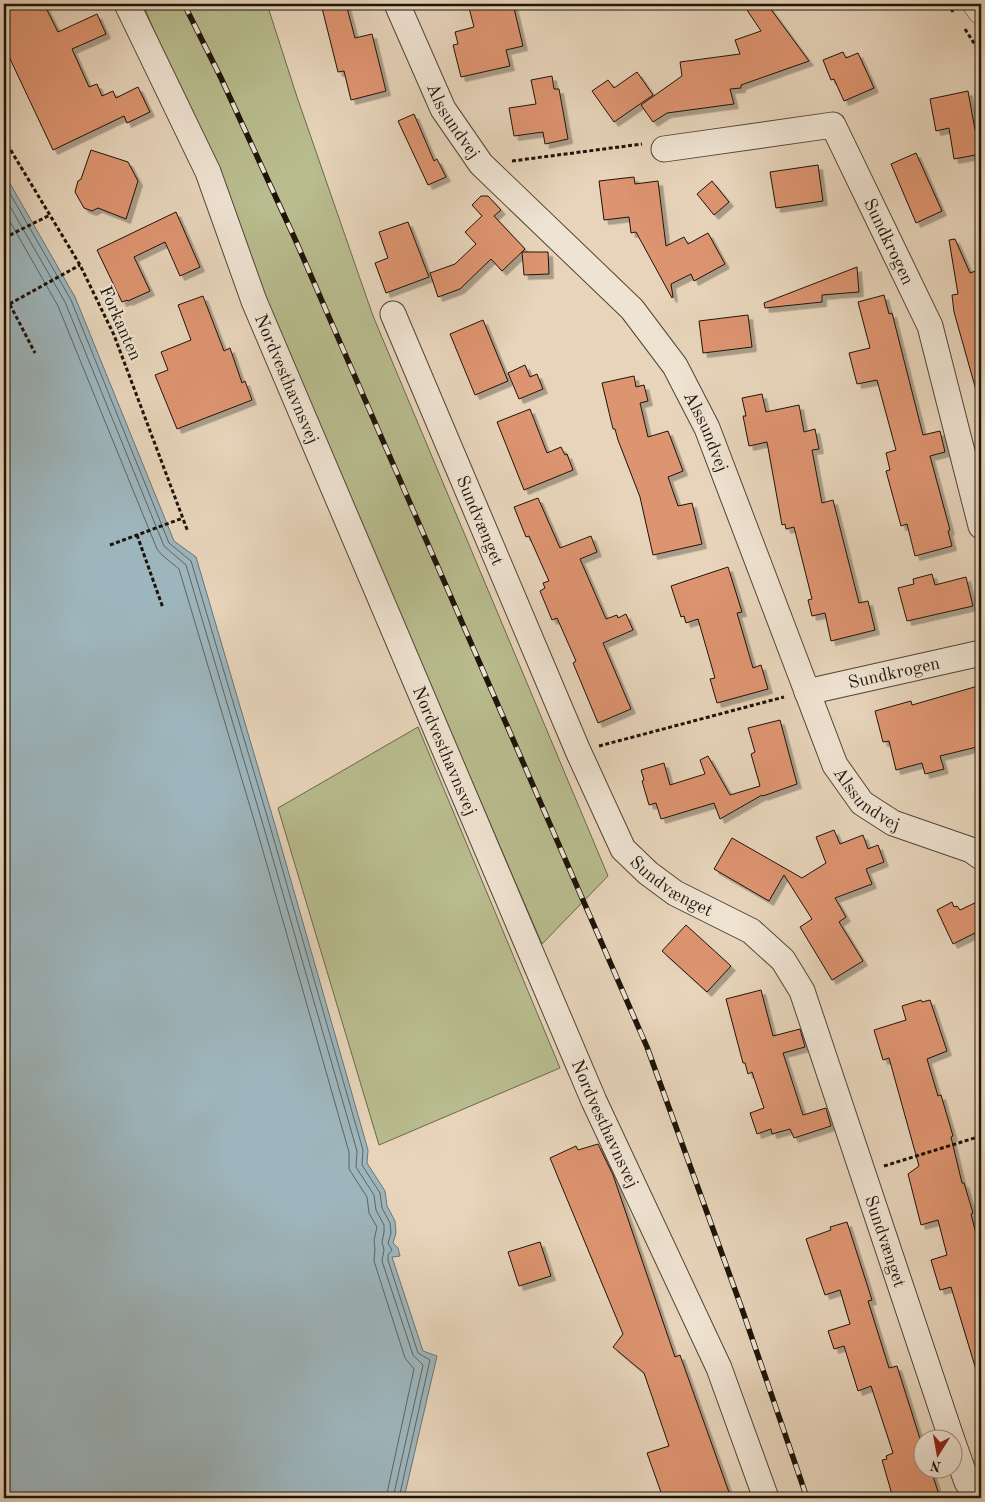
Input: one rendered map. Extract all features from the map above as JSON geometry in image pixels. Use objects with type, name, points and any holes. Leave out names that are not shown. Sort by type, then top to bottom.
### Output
[{"type":"street","name":"Nordvesthavnsvej","points":[[127,4],[208,172],[254,301],[594,1101],[719,1368],[766,1498]]},
{"type":"street","name":"Alssundvej","points":[[397,4],[444,109],[482,164],[632,308],[676,366],[707,428],[835,765],[862,803],[893,823],[971,850],[981,857]]},
{"type":"street","points":[[977,4],[981,10]]},
{"type":"street","name":"Sundkrogen","points":[[664,149],[833,125],[930,326],[981,526]]},
{"type":"street","name":"Sundvænget","points":[[393,314],[578,751],[623,848],[648,873],[675,894],[751,931],[783,960],[802,991],[949,1430]]},
{"type":"street","name":"Sundkrogen","points":[[807,692],[981,653]]},
{"type":"street","name":"Sundvænget","points":[[962,1468],[967,1482],[980,1498]]},
{"type":"path","name":"Forkanten","points":[[4,139],[80,265],[114,335],[188,532]]},
{"type":"path","points":[[519,160],[644,144],[664,149]]},
{"type":"path","points":[[4,238],[50,215]]},
{"type":"path","points":[[4,307],[80,265]]},
{"type":"path","points":[[4,293],[35,353]]},
{"type":"path","points":[[110,545],[183,518]]},
{"type":"path","points":[[137,535],[164,608]]},
{"type":"path","points":[[578,751],[807,692]]},
{"type":"path","points":[[863,1172],[981,1136]]},
{"type":"green space","points":[[143,4],[267,4],[297,97],[373,316],[608,876],[542,944],[335,464]]},
{"type":"green space","points":[[418,727],[560,1068],[379,1145],[278,808]]},
{"type":"water","points":[[4,173],[75,297],[174,541],[196,557],[368,1150],[367,1163],[385,1191],[387,1206],[395,1221],[396,1233],[393,1243],[398,1248],[400,1256],[392,1257],[423,1351],[437,1356],[404,1498],[4,1498]]},
{"type":"building","points":[[4,4],[44,4],[58,32],[97,14],[106,34],[72,49],[89,87],[97,84],[102,96],[113,91],[116,98],[138,87],[150,112],[127,123],[124,116],[53,150],[4,46]]},
{"type":"building","points":[[321,4],[346,4],[355,38],[372,34],[386,91],[351,100],[344,71],[338,72]]},
{"type":"building","points":[[468,4],[513,4],[523,46],[506,50],[510,66],[461,77],[453,45],[458,44],[455,32],[474,27]]},
{"type":"building","points":[[743,4],[767,4],[809,61],[741,85],[741,88],[730,89],[734,104],[667,113],[653,122],[641,105],[682,76],[680,62],[740,54],[735,40],[761,31]]},
{"type":"building","points":[[843,52],[846,58],[858,53],[874,88],[844,101],[834,79],[831,80],[823,60]]},
{"type":"building","points":[[637,72],[653,95],[614,122],[592,91],[608,80],[614,88]]},
{"type":"building","points":[[552,76],[554,89],[559,89],[568,139],[545,144],[543,132],[514,136],[509,108],[536,104],[531,80]]},
{"type":"building","points":[[968,91],[975,130],[981,128],[981,154],[954,159],[949,128],[936,131],[930,99]]},
{"type":"building","points":[[414,114],[434,161],[437,159],[446,177],[428,185],[398,121]]},
{"type":"building","points":[[91,150],[128,162],[138,181],[126,219],[98,208],[92,211],[84,208],[75,192]]},
{"type":"building","points":[[916,153],[942,211],[916,223],[891,164]]},
{"type":"building","points":[[818,165],[823,201],[776,208],[770,172]]},
{"type":"building","points":[[634,177],[635,184],[658,181],[666,246],[684,237],[688,244],[708,233],[725,264],[694,281],[691,274],[671,284],[672,298],[636,232],[631,233],[629,217],[604,220],[599,181]]},
{"type":"building","points":[[712,181],[729,202],[714,215],[697,194]]},
{"type":"building","points":[[481,196],[488,196],[501,210],[494,216],[525,249],[502,271],[491,259],[460,289],[438,297],[430,273],[455,264],[476,244],[465,232],[482,216],[472,205]]},
{"type":"building","points":[[176,212],[200,267],[180,276],[165,242],[134,257],[150,291],[122,302],[97,250]]},
{"type":"building","points":[[408,222],[429,277],[386,293],[375,263],[388,258],[379,232]]},
{"type":"building","points":[[955,239],[970,273],[981,269],[981,389],[976,390],[954,312],[952,295],[958,294],[949,240]]},
{"type":"building","points":[[522,252],[548,252],[549,274],[524,275]]},
{"type":"building","points":[[857,267],[859,292],[822,295],[822,302],[765,308],[764,303]]},
{"type":"building","points":[[884,295],[889,314],[892,313],[923,435],[940,431],[945,452],[930,456],[950,530],[948,531],[952,546],[915,556],[907,524],[901,526],[886,471],[890,470],[886,453],[896,450],[877,380],[857,384],[849,353],[870,348],[858,302]]},
{"type":"building","points":[[203,296],[224,351],[230,348],[242,383],[245,381],[252,400],[177,429],[155,375],[168,370],[161,352],[191,340],[178,305]]},
{"type":"building","points":[[748,315],[752,347],[703,353],[699,321]]},
{"type":"building","points":[[483,320],[508,381],[475,395],[450,334]]},
{"type":"building","points":[[525,365],[530,377],[537,374],[543,389],[519,399],[508,373]]},
{"type":"building","points":[[634,376],[636,387],[644,385],[648,401],[640,403],[648,437],[668,431],[683,471],[668,477],[678,506],[692,503],[702,544],[653,555],[640,497],[615,429],[613,429],[602,383]]},
{"type":"building","points":[[762,394],[766,412],[799,405],[804,432],[815,429],[819,449],[812,450],[822,503],[833,500],[859,603],[868,601],[875,630],[831,641],[825,613],[812,616],[808,600],[812,599],[794,527],[786,529],[785,524],[782,525],[767,442],[749,446],[743,416],[746,416],[742,398]]},
{"type":"building","points":[[530,409],[547,453],[561,447],[565,455],[567,454],[573,470],[524,490],[497,422]]},
{"type":"building","points":[[538,498],[560,548],[591,536],[597,552],[580,559],[606,619],[617,615],[618,618],[626,614],[633,630],[603,643],[631,709],[598,723],[573,663],[576,661],[557,618],[552,620],[540,591],[545,588],[543,583],[549,581],[529,536],[526,537],[514,507]]},
{"type":"building","points":[[728,567],[742,612],[737,613],[753,668],[761,665],[768,689],[717,703],[710,679],[715,678],[698,619],[686,623],[684,616],[681,617],[671,586]]},
{"type":"building","points":[[932,574],[935,585],[966,577],[973,606],[907,621],[898,588],[914,584],[913,579]]},
{"type":"building","points":[[978,686],[981,696],[981,746],[940,756],[944,769],[925,774],[922,763],[896,770],[889,741],[883,742],[875,711],[911,701],[912,705]]},
{"type":"building","points":[[780,720],[797,784],[762,795],[720,819],[714,803],[661,819],[656,803],[649,805],[641,770],[664,763],[670,785],[705,774],[700,760],[708,756],[730,795],[760,786],[751,754],[755,752],[748,728]]},
{"type":"building","points":[[834,830],[840,844],[863,835],[868,849],[878,845],[884,862],[866,869],[872,884],[835,898],[846,917],[839,922],[863,961],[832,980],[800,927],[812,919],[784,875],[769,901],[714,869],[732,838],[802,878],[826,863],[816,837]]},
{"type":"building","points":[[981,900],[981,930],[953,944],[937,910],[952,902],[954,907],[957,906],[960,910]]},
{"type":"building","points":[[686,925],[731,966],[707,992],[662,951]]},
{"type":"building","points":[[761,990],[773,1036],[800,1029],[805,1047],[783,1053],[803,1115],[826,1108],[831,1126],[794,1138],[790,1129],[772,1134],[771,1129],[757,1134],[750,1113],[764,1108],[752,1072],[748,1074],[745,1063],[743,1063],[726,999]]},
{"type":"building","points":[[921,1000],[922,1002],[930,1000],[947,1051],[927,1059],[938,1096],[941,1095],[953,1136],[951,1137],[962,1183],[964,1183],[973,1213],[971,1214],[981,1253],[981,1372],[977,1373],[951,1287],[940,1290],[931,1260],[947,1255],[938,1220],[921,1225],[908,1174],[919,1166],[889,1058],[883,1060],[874,1030],[906,1020],[902,1006]]},
{"type":"building","points":[[598,1144],[613,1175],[675,1357],[680,1355],[731,1498],[663,1498],[647,1453],[669,1446],[644,1373],[613,1347],[623,1334],[550,1158],[576,1146],[578,1150]]},
{"type":"building","points":[[847,1222],[872,1300],[868,1301],[889,1368],[897,1366],[917,1430],[912,1430],[912,1480],[934,1480],[940,1498],[893,1498],[882,1460],[887,1459],[886,1456],[893,1453],[871,1386],[858,1391],[844,1346],[834,1349],[828,1331],[850,1324],[840,1290],[825,1295],[806,1239],[831,1230],[830,1227]]},
{"type":"building","points":[[540,1242],[551,1276],[519,1286],[508,1252]]},
{"type":"railway","points":[[184,4],[221,78],[295,239],[647,1047],[742,1309],[807,1498]]}]
